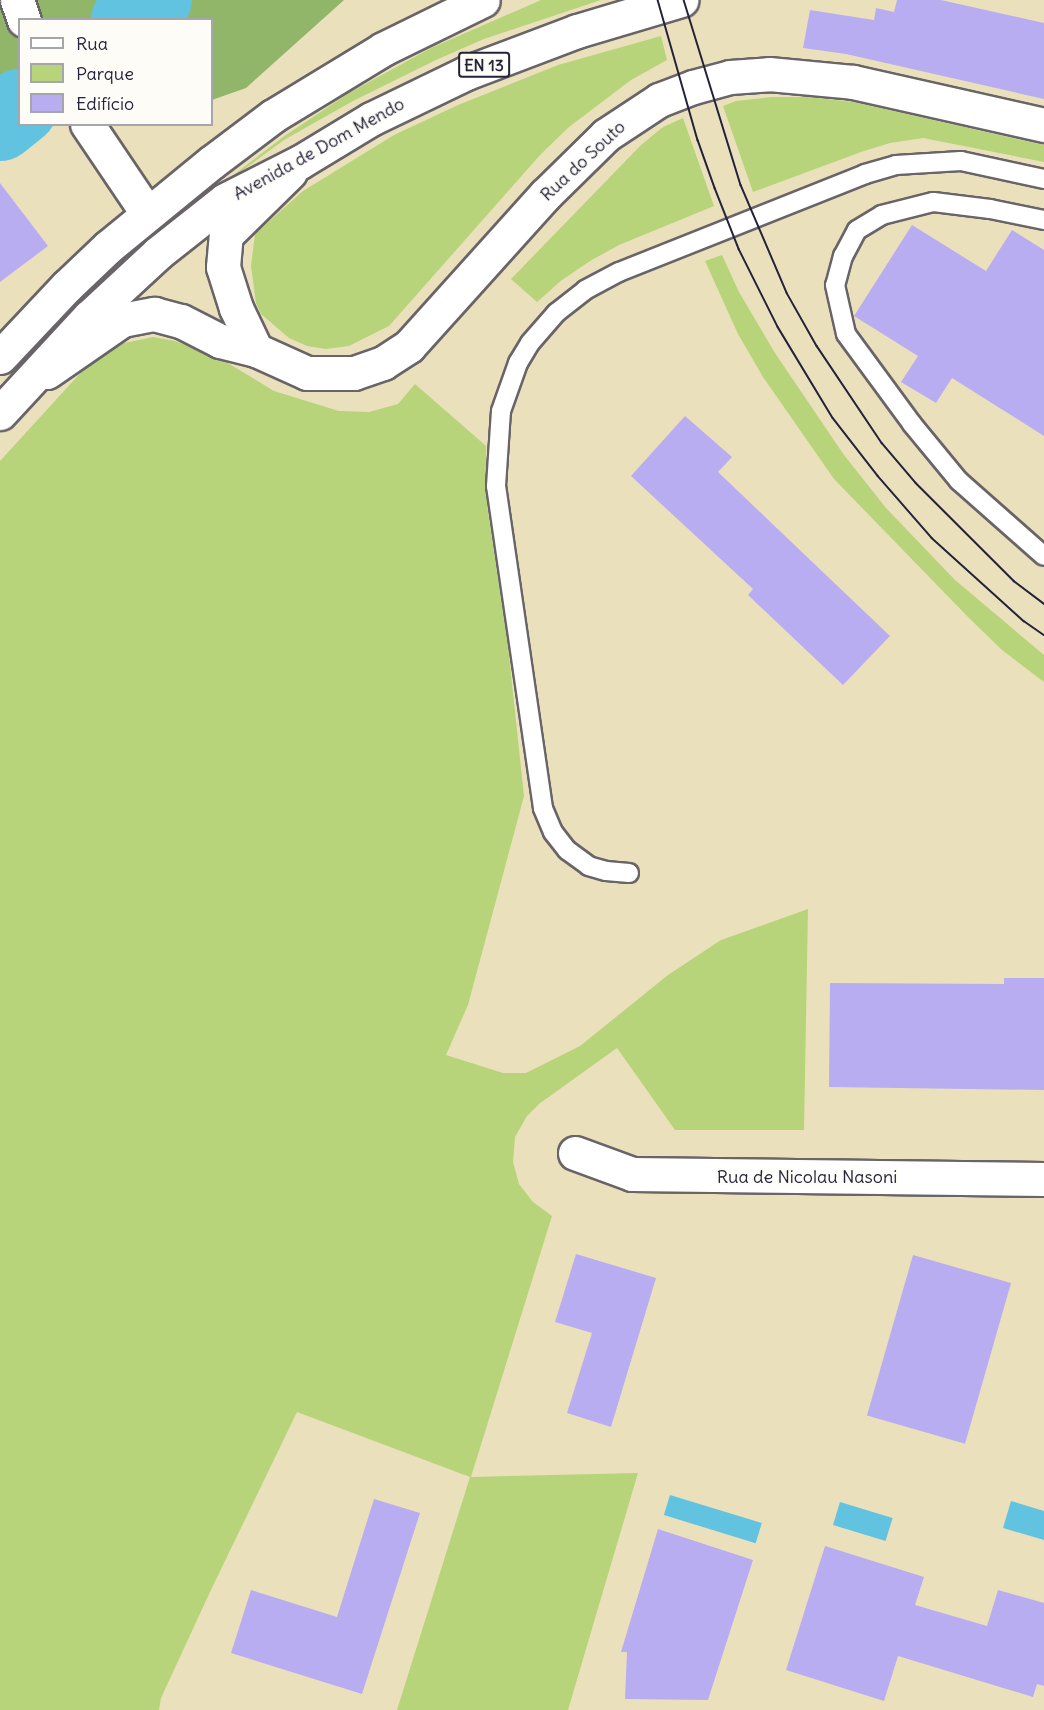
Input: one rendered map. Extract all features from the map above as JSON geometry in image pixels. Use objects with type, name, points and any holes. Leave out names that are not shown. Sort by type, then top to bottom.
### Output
[{"type":"street","points":[[17,0],[23,18]]},
{"type":"street","points":[[0,357],[67,286],[147,213],[238,142],[309,93],[383,49],[483,0]]},
{"type":"street","name":"Avenida de Dom Mendo","points":[[8,404],[89,317],[158,253],[225,200],[300,162],[370,119],[466,73],[577,31],[681,0]]},
{"type":"street","name":"Rua do Souto","points":[[8,404],[122,320],[138,315],[154,315],[181,321],[220,341],[256,350],[280,363],[307,373],[354,373],[398,355],[584,154],[622,122],[659,100],[693,87],[730,77],[769,74],[827,78],[1044,125]]},
{"type":"street","points":[[94,135],[147,213]]},
{"type":"street","points":[[256,350],[236,308],[223,267],[226,235],[300,162]]},
{"type":"street","name":"Rua de Nicolau Nasoni","points":[[575,1153],[632,1174],[1044,1179]]},
{"type":"lane","points":[[629,873],[588,866],[567,850],[553,832],[543,808],[496,486],[501,411],[508,385],[518,363],[530,343],[556,313],[585,290],[619,272],[865,174],[896,165],[961,161],[1044,180]]},
{"type":"lane","points":[[1044,220],[990,209],[933,202],[882,214],[857,230],[843,256],[835,285],[846,334],[912,424],[959,480],[1044,556]]},
{"type":"green space","points":[[0,0],[344,0],[246,88],[213,100],[213,18],[18,18],[18,126],[45,126],[31,132],[0,158]]},
{"type":"green space","points":[[541,0],[601,0],[484,39],[436,60],[353,101],[284,140],[190,209],[62,322],[135,251],[283,137],[349,93],[431,48]]},
{"type":"green space","points":[[661,36],[667,60],[631,80],[569,127],[541,154],[389,326],[349,346],[326,349],[307,346],[289,338],[261,314],[256,303],[251,266],[255,234],[303,191],[394,135],[458,105],[558,65]]},
{"type":"green space","points":[[772,97],[809,97],[853,102],[1044,145],[1044,162],[923,138],[890,143],[861,152],[753,192],[723,106],[736,101]]},
{"type":"green space","points":[[683,118],[714,206],[619,245],[562,280],[537,302],[511,279],[641,145],[663,127]]},
{"type":"green space","points":[[722,255],[739,292],[775,353],[844,455],[886,508],[955,580],[1044,655],[1044,682],[1002,650],[834,479],[763,377],[738,334],[705,261]]},
{"type":"green space","points":[[153,337],[175,341],[218,357],[274,391],[339,411],[369,412],[398,404],[415,384],[486,446],[487,505],[508,646],[524,796],[468,1005],[446,1055],[503,1073],[526,1073],[580,1046],[668,975],[721,940],[808,909],[804,1130],[675,1130],[617,1048],[539,1104],[527,1116],[515,1137],[513,1162],[519,1184],[533,1202],[552,1216],[471,1477],[638,1473],[568,1710],[397,1710],[470,1477],[297,1412],[210,1592],[161,1698],[159,1710],[0,1710],[0,461],[85,368],[102,354],[120,344]]},
{"type":"water","points":[[670,1495],[762,1523],[756,1543],[664,1515]]},
{"type":"water","points":[[1011,1501],[1044,1511],[1044,1540],[1003,1528]]},
{"type":"water","points":[[840,1502],[893,1518],[886,1541],[833,1525]]},
{"type":"building","points":[[897,0],[941,0],[1044,23],[1044,99],[846,54],[803,48],[810,10],[874,20],[876,8],[894,12]]},
{"type":"building","points":[[0,183],[48,246],[0,282]]},
{"type":"building","points":[[912,225],[986,271],[1012,230],[1044,250],[1044,436],[952,378],[936,403],[901,382],[918,356],[854,316]]},
{"type":"building","points":[[685,416],[732,457],[718,472],[890,636],[843,685],[748,595],[753,589],[631,476]]},
{"type":"building","points":[[1004,978],[1044,978],[1044,1090],[829,1087],[830,983],[1004,984]]},
{"type":"building","points":[[576,1254],[656,1278],[611,1427],[567,1413],[592,1333],[555,1322]]},
{"type":"building","points":[[913,1255],[1011,1283],[965,1444],[867,1416]]},
{"type":"building","points":[[374,1499],[420,1513],[362,1694],[231,1653],[251,1590],[337,1617]]},
{"type":"building","points":[[658,1529],[753,1560],[708,1700],[625,1699],[627,1652],[621,1652]]},
{"type":"building","points":[[825,1546],[924,1577],[915,1605],[987,1626],[998,1590],[1044,1603],[1044,1686],[1037,1684],[1033,1697],[898,1656],[884,1701],[786,1670]]},
{"type":"waterway","points":[[132,18],[154,0]]},
{"type":"waterway","points":[[0,123],[18,109]]},
{"type":"tram line","points":[[658,0],[698,140],[739,249],[778,327],[833,418],[878,476],[932,538],[1024,621],[1044,635]]},
{"type":"tram line","points":[[684,0],[741,185],[787,293],[817,346],[882,443],[916,483],[1014,581],[1044,604]]}]
